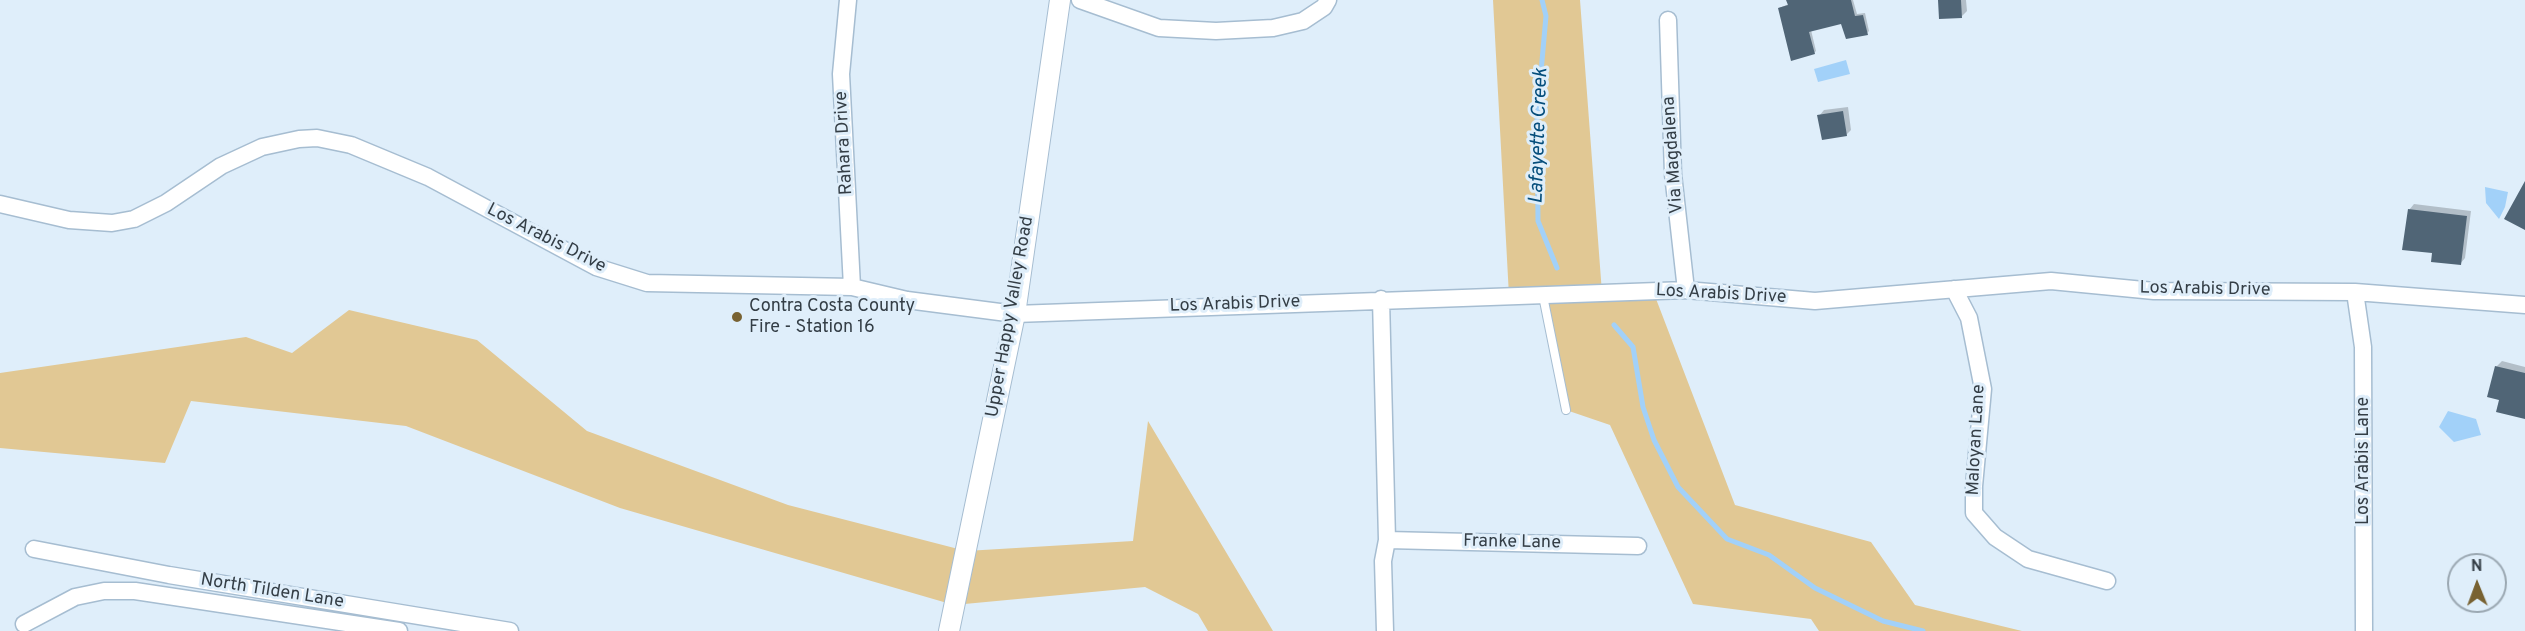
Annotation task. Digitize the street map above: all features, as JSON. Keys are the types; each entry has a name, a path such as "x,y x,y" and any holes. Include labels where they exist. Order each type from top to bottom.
{"street":[{"name":"Rahara Drive","path":"848,0 841,74 852,287"},
{"name":"Upper Happy Valley Road","path":"949,631 1015,314 1060,0"},
{"path":"1080,0 1159,28 1216,31 1273,28 1303,21 1323,7 1328,0"},
{"name":"Via Magdalena","path":"1668,20 1673,174 1686,290"},
{"name":"Los Arabis Drive","path":"0,204 69,220 112,223 134,219 166,203 221,166 261,147 298,139 316,138 351,145 428,177 596,267 647,284 852,287 907,300 1015,314 1381,299 1686,290 1815,301 2051,281 2154,291 2355,292 2525,305"},
{"name":"Maloyan Lane","path":"1954,289 1969,318 1983,389 1974,486 1974,513 1995,537 2028,560 2107,581"},
{"name":"Los Arabis Lane","path":"2355,292 2363,347 2364,631"},
{"path":"1381,299 1387,540 1383,561 1385,631"},
{"name":"Franke Lane","path":"1387,540 1638,546"},
{"name":"North Tilden Lane","path":"34,549 169,575 510,631"},
{"path":"24,624 75,597 104,591 135,591 399,631"}],"lane":[{"path":"1543,296 1566,410"}],"shaded area":[{"path":"1493,0 1580,0 1602,293 1653,291 1735,505 1871,542 1915,605 2022,631 1819,631 1811,619 1693,604 1610,425 1566,410 1543,296 1509,296"},
{"path":"349,310 477,340 587,431 788,505 966,551 1133,541 1148,421 1273,631 1208,631 1198,614 1145,587 954,605 620,508 406,426 191,401 165,463 0,448 0,373 246,337 292,353"}],"water":[{"path":"1846,60 1850,74 1818,82 1814,69"},
{"path":"2485,187 2508,192 2505,207 2499,219 2486,203"},
{"path":"2448,411 2476,419 2481,435 2454,442 2439,427"}],"building":[{"path":"1786,0 1851,0 1855,16 1863,15 1868,35 1846,39 1841,24 1809,32 1815,54 1791,61 1778,8 1788,5"},
{"path":"1938,0 1961,0 1962,18 1939,19"},
{"path":"1843,111 1847,136 1822,140 1817,115"},
{"path":"2525,181 2525,230 2504,219"},
{"path":"2408,209 2467,216 2461,265 2431,262 2432,253 2402,250"},
{"path":"2495,366 2525,373 2525,419 2496,412 2499,400 2487,397"}],"waterway":[{"name":"Lafayette Creek","path":"1542,0 1546,16 1537,117 1538,221 1557,268"},
{"name":"Lafayette Creek","path":"1614,325 1633,347 1643,407 1654,440 1678,487 1727,539 1769,555 1815,588 1883,621 1923,631"}],"place":[{"name":"Contra Costa County Fire - Station 16","path":"737,317"}]}
